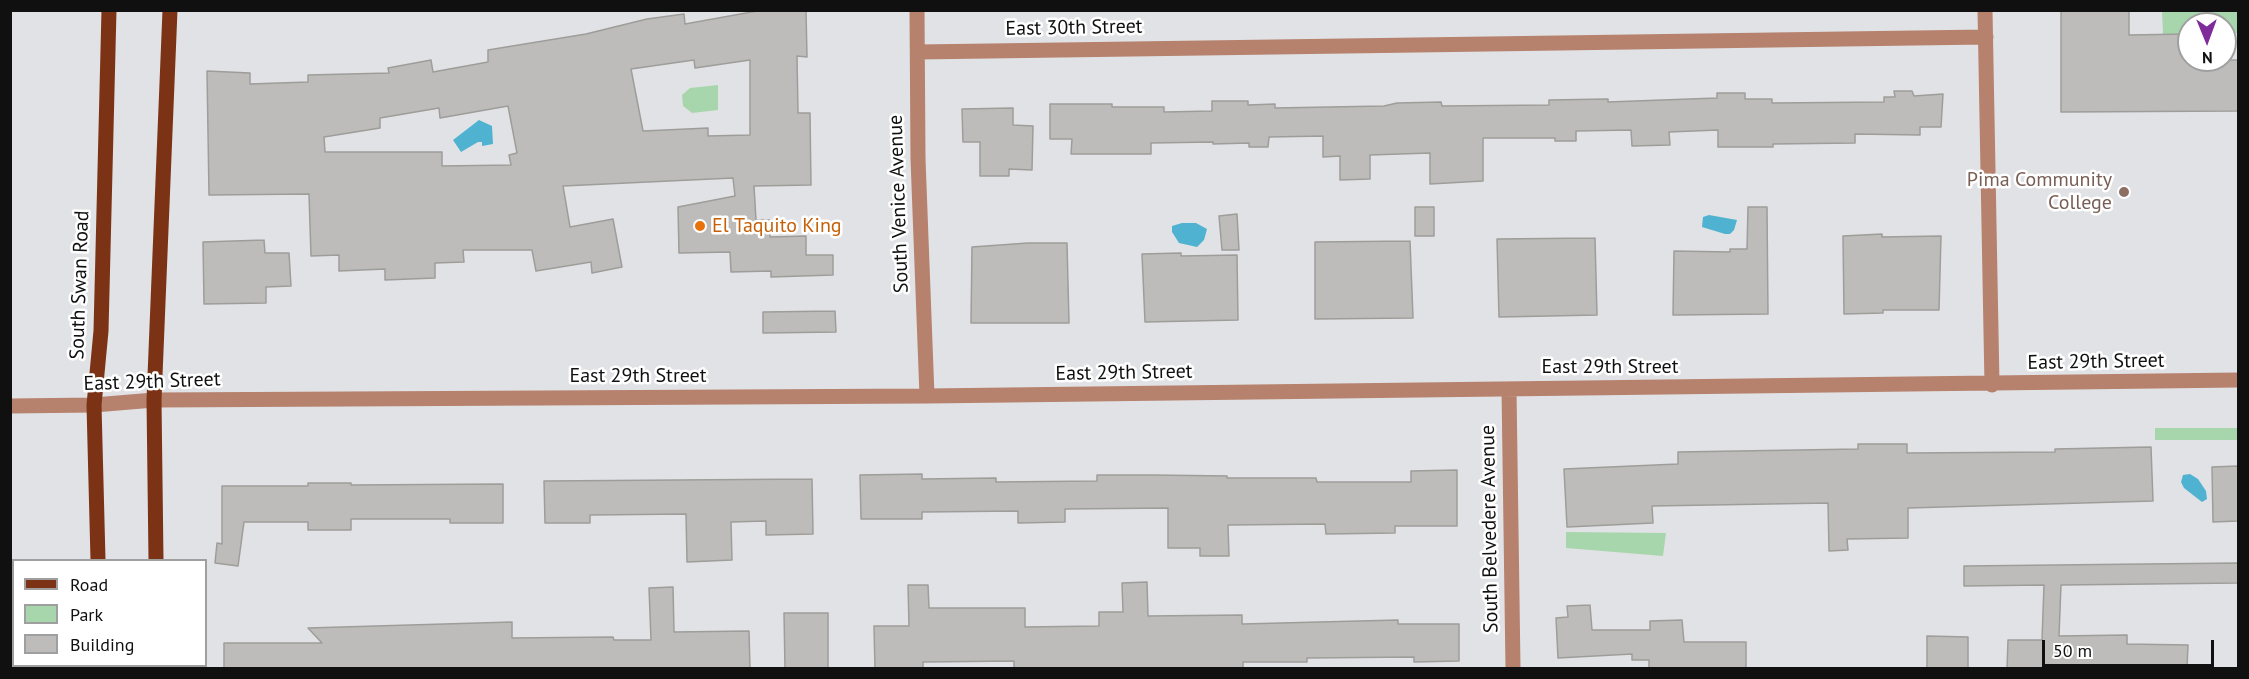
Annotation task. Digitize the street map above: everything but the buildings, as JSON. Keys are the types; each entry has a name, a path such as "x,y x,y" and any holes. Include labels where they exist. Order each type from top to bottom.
{"main road":[{"name":"South Swan Road","path":"98,559 94,405 101,331 109,10"},
{"path":"156,559 154,400 170,10"}],"street":[{"name":"South Venice Avenue","path":"917,10 918,159 927,396"},
{"path":"1986,10 1992,385"},
{"name":"East 30th Street","path":"918,52 1986,37"},
{"name":"East 29th Street","path":"10,406 94,405 154,400 927,396 1992,385 2238,380"},
{"name":"South Belvedere Avenue","path":"1509,389 1513,669"}],"green space":[{"path":"2162,11 2238,11 2238,33 2237,12 2177,12 2177,34 2163,35"},
{"path":"718,85 718,110 692,113 683,106 682,95 690,88"},
{"path":"2155,428 2238,428 2238,440 2155,440"},
{"path":"1566,532 1666,533 1663,556 1566,548"}],"water":[{"path":"479,120 492,126 493,144 482,146 482,142 478,142 461,152 453,140"},
{"path":"1709,215 1737,220 1734,230 1730,234 1725,234 1702,227 1703,217"},
{"path":"1196,223 1207,229 1204,240 1197,247 1179,243 1172,232 1172,226"},
{"path":"2190,474 2198,479 2206,491 2207,499 2202,502 2184,488 2181,482 2183,475"}],"place":[{"name":"Pima Community College","path":"2124,192"},
{"name":"El Taquito King","path":"700,226"}]}
